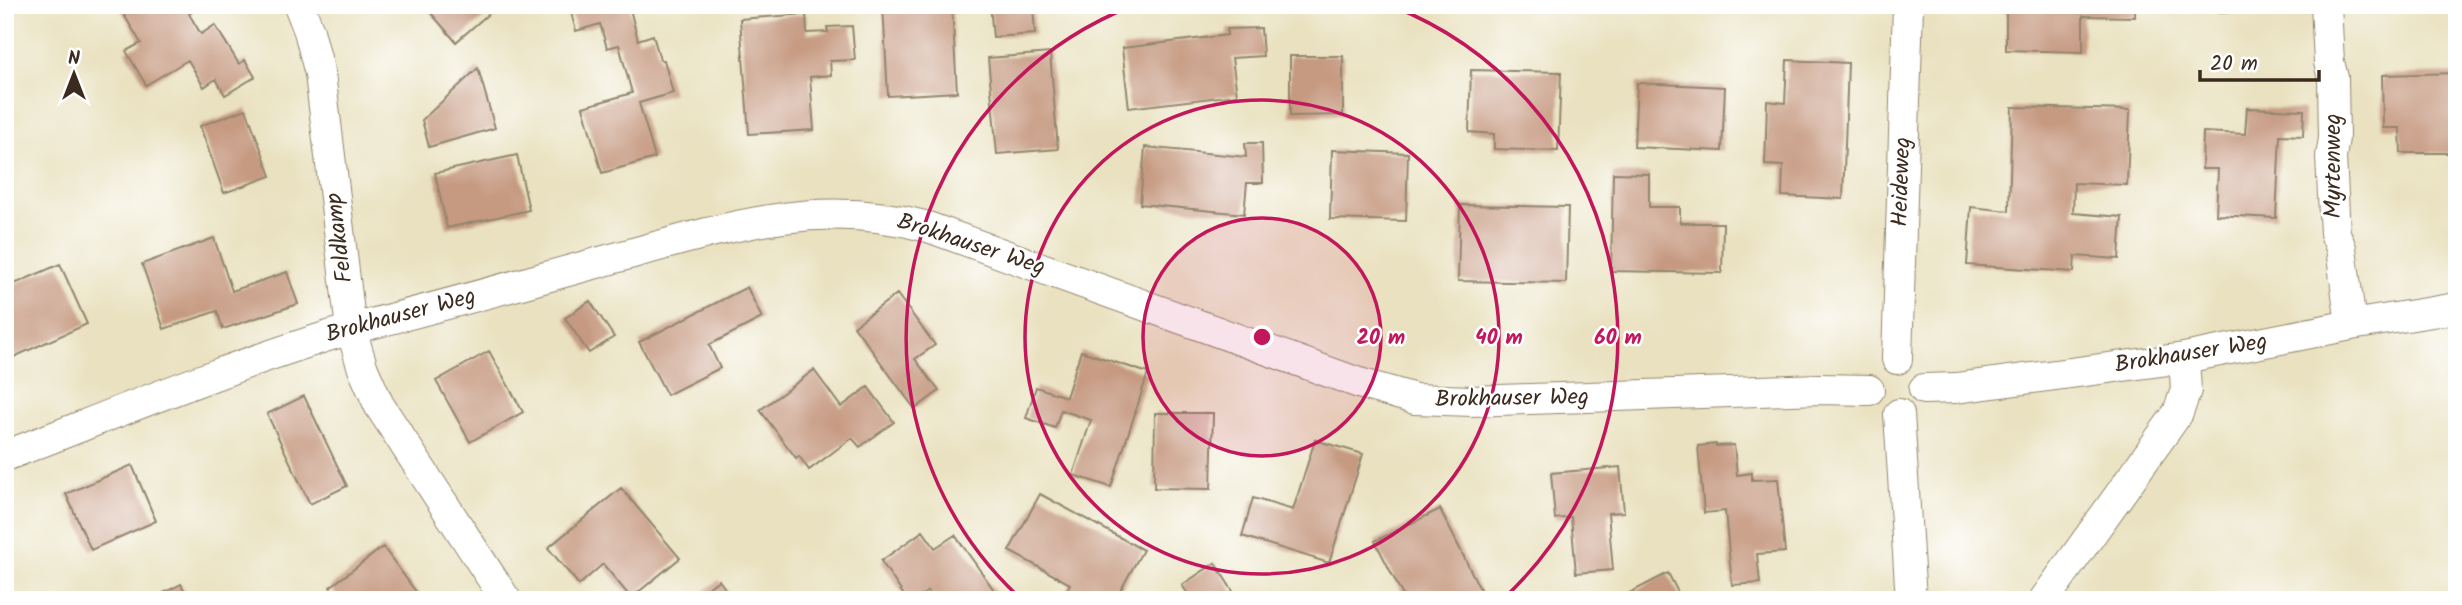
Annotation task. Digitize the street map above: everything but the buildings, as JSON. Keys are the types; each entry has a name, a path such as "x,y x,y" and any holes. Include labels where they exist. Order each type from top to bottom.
{"street":[{"name":"Feldkamp","path":"299,5 320,74 351,329 363,369 379,405 506,600"},
{"name":"Heideweg","path":"1897,359 1908,5"},
{"name":"Myrtenweg","path":"2326,5 2329,62 2333,78 2335,233 2341,248 2351,326"},
{"name":"Brokhauser Weg","path":"5,456 158,397 351,329 712,232 774,217 820,213 862,214 928,227 1359,383 1415,399 1472,401 1819,389 1869,390"},
{"name":"Brokhauser Weg","path":"1924,389 1956,388 2184,358 2457,308"},
{"path":"2043,600 2179,412 2186,390 2184,358"},
{"path":"1889,360 1906,360 1920,372 1924,389 1916,406 1899,414 1883,411 1876,405 1869,390 1871,374 1889,360"},
{"path":"1899,414 1911,600"}]}
